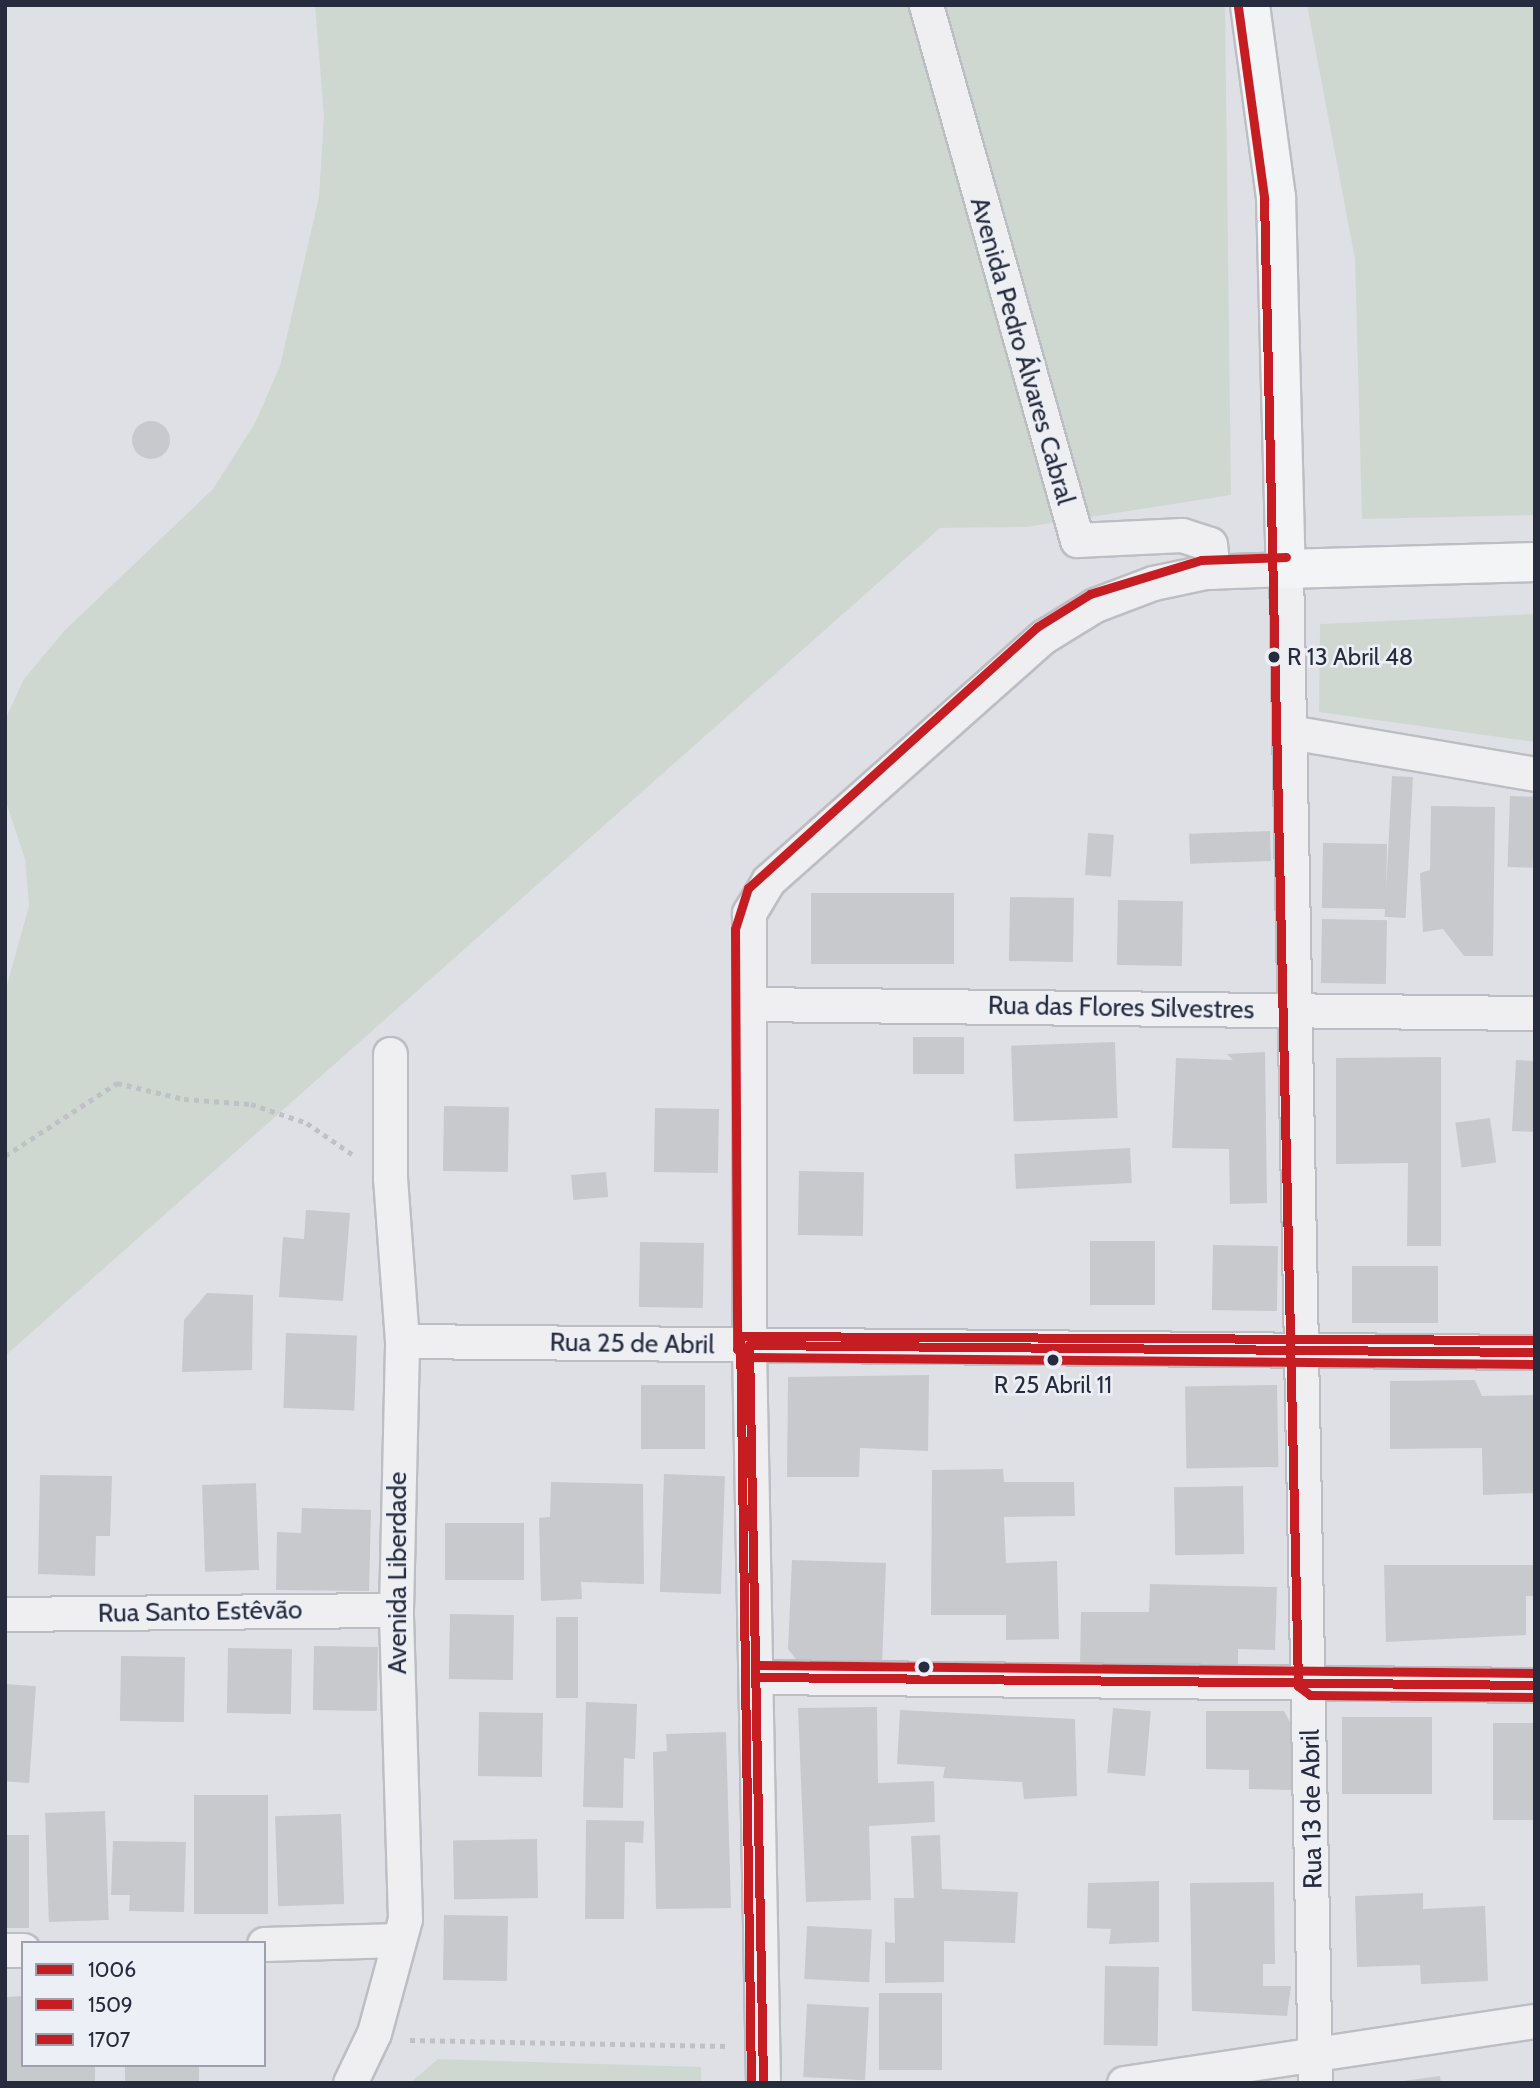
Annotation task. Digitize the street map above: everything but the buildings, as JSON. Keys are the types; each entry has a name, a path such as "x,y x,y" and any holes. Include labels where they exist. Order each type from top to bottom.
{"street":[{"name":"Avenida Pedro Álvares Cabral","path":"926,5 1077,540 1182,535 1210,544 1213,572"},
{"path":"1250,5 1276,197 1286,569"},
{"path":"763,2083 760,1677 749,1345 748,921 768,881 1043,638 1095,605 1153,583 1213,572 1535,562"},
{"name":"Rua 13 de Abril","path":"1286,569 1290,732 1291,1010 1304,1350 1314,2068"},
{"path":"1290,732 1535,774"},
{"name":"Rua das Flores Silvestres","path":"749,1004 1535,1013"},
{"name":"Avenida Liberdade","path":"350,2083 374,2033 405,1919 396,1610 402,1342 390,1178 390,1054"},
{"name":"Rua 25 de Abril","path":"402,1342 1535,1352"},
{"name":"Rua Santo Estêvão","path":"5,1614 396,1610"},
{"path":"760,1677 1535,1685"},
{"path":"266,1944 398,1940"},
{"path":"1124,2083 1314,2068 1535,2021"}],"path":[{"path":"5,1156 117,1083 184,1099 251,1104 307,1123 390,1178"},
{"path":"374,2033 407,2040 763,2046"}],"shaded area":[{"path":"315,5 1225,5 1231,495 1026,527 940,528 5,1356 5,992 29,906 25,859 5,799 5,720 24,679 65,630 213,489 255,423 280,366 319,197 324,117"},
{"path":"1307,5 1535,5 1535,515 1362,519 1355,259"},
{"path":"1535,614 1535,742 1319,712 1320,624"},
{"path":"438,2059 701,2067 701,2083 410,2083"}],"transit line":[{"name":"1509","path":"1238,7 1264,198 1298,1686 1310,1695 1535,1697"},
{"name":"1509","path":"1286,557 1201,560 1090,594 1037,627 748,888 735,929 737,1349 749,1357 1535,1364"},
{"name":"1707","path":"751,2083 740,1336 1535,1340"},
{"name":"1006","path":"749,1345 1535,1352"},
{"name":"1006","path":"749,1345 763,2083"},
{"name":"1707","path":"760,1665 1535,1673"},
{"name":"1006","path":"760,1677 1535,1685"}],"place":[{"name":"R 13 Abril 48","path":"1274,657"},
{"name":"R 25 Abril 11","path":"1053,1360"}]}
